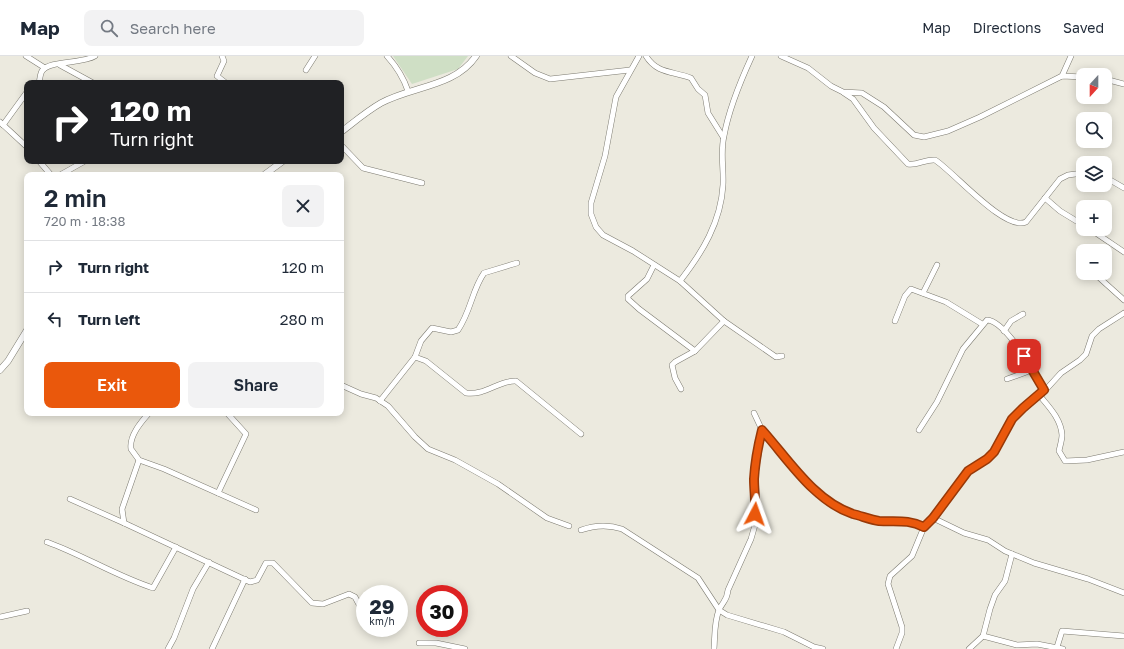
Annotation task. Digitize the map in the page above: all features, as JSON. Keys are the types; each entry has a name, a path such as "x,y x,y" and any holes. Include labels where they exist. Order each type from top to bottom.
{"street":[{"path":"26,56 45,68"},
{"path":"40,80 42,71 45,68 59,64 88,60 95,56"},
{"path":"222,56 224,61 217,76 222,80"},
{"path":"306,70 315,56"},
{"path":"387,56 396,65 404,77 408,91"},
{"path":"344,130 381,103 408,91 453,76 464,69 476,56"},
{"path":"511,56 535,73 550,79 630,70"},
{"path":"639,56 616,97 605,156 591,203 590,214 596,227 603,235 633,251 680,281 724,321 776,357 782,356"},
{"path":"646,56 651,64 661,71 691,78 705,96 708,113 724,137"},
{"path":"680,281 705,247 718,210 723,185 721,159 724,137 738,85 752,56"},
{"path":"781,56 812,70 831,86 843,92 853,100 874,128 908,164 911,165 924,160 935,160 991,210 1014,222 1023,224 1060,179 1076,173"},
{"path":"1062,76 1071,56"},
{"path":"59,64 87,80"},
{"path":"843,92 862,93 884,107 914,135 924,137 948,131 1062,76 1076,76"},
{"path":"1112,81 1124,84"},
{"path":"24,96 1,123 24,144"},
{"path":"344,148 363,168 422,183"},
{"path":"42,164 49,172"},
{"path":"65,172 80,164"},
{"path":"268,172 279,164"},
{"path":"1112,181 1124,188"},
{"path":"1045,198 1060,211 1076,221"},
{"path":"1100,236 1124,252"},
{"path":"380,401 415,357 421,341 432,328 451,332 458,330 468,315 478,285 484,274 517,263"},
{"path":"654,265 647,279 628,296 628,299 638,309 695,351"},
{"path":"922,293 937,265"},
{"path":"1102,280 1124,300"},
{"path":"895,321 909,290 912,289 946,302 982,324"},
{"path":"896,649 902,633 902,627 888,584 890,576 912,556 924,527 933,518 968,471 987,459 994,452 1012,419 1023,408 1040,396 1061,373 1086,354 1092,336 1099,329 1124,313"},
{"path":"1004,331 1011,321 1023,314"},
{"path":"919,430 938,402 963,349 982,324 987,320 990,320 1004,331 1024,356 1044,390"},
{"path":"681,389 675,378 672,365 695,351 724,321"},
{"path":"0,370 8,361 24,335"},
{"path":"415,357 426,361 466,393 482,392 509,381 516,381 581,434"},
{"path":"1007,379 1032,370"},
{"path":"344,386 380,401 388,406 415,438 428,449 455,460 498,484 547,518 569,526"},
{"path":"1040,396 1056,417 1060,427 1062,436 1059,451 1065,461 1087,460 1124,452"},
{"path":"754,413 762,430 808,483 828,501 852,514 878,521 907,521 924,527"},
{"path":"147,416 140,424 131,441 131,449 139,460 256,510"},
{"path":"218,493 246,434 230,416"},
{"path":"714,649 715,624 719,610 727,600 728,590 751,539 754,525 756,496 754,478 757,449 762,430"},
{"path":"124,523 122,509 139,460"},
{"path":"70,499 245,579 255,581 266,563 273,562 312,603 323,604 349,594 356,600"},
{"path":"112,518 122,509"},
{"path":"933,518 964,533 988,540 1012,554 1034,563 1087,579 1124,593"},
{"path":"581,530 594,525 611,525 622,529 698,578 719,610 733,618 784,632 814,647 823,649"},
{"path":"47,542 61,547 128,580 153,588 176,547"},
{"path":"970,649 983,636 995,595 1005,581 1012,554"},
{"path":"168,649 174,638 193,589 209,562"},
{"path":"212,649 245,579"},
{"path":"0,617 28,611"},
{"path":"1056,647 1062,631 1124,636"},
{"path":"983,636 1017,645 1037,644 1063,649"},
{"path":"419,643 436,642 465,649"}],"green space":[{"path":"393,56 468,56 458,69 412,84"}],"route":[{"path":"755,514 756,496 754,478 757,449 762,430 808,483 828,501 852,514 878,521 897,520 914,522 924,527 933,518 946,498 968,471 987,459 994,452 1012,419 1023,408 1040,396 1044,390 1024,356"}]}
